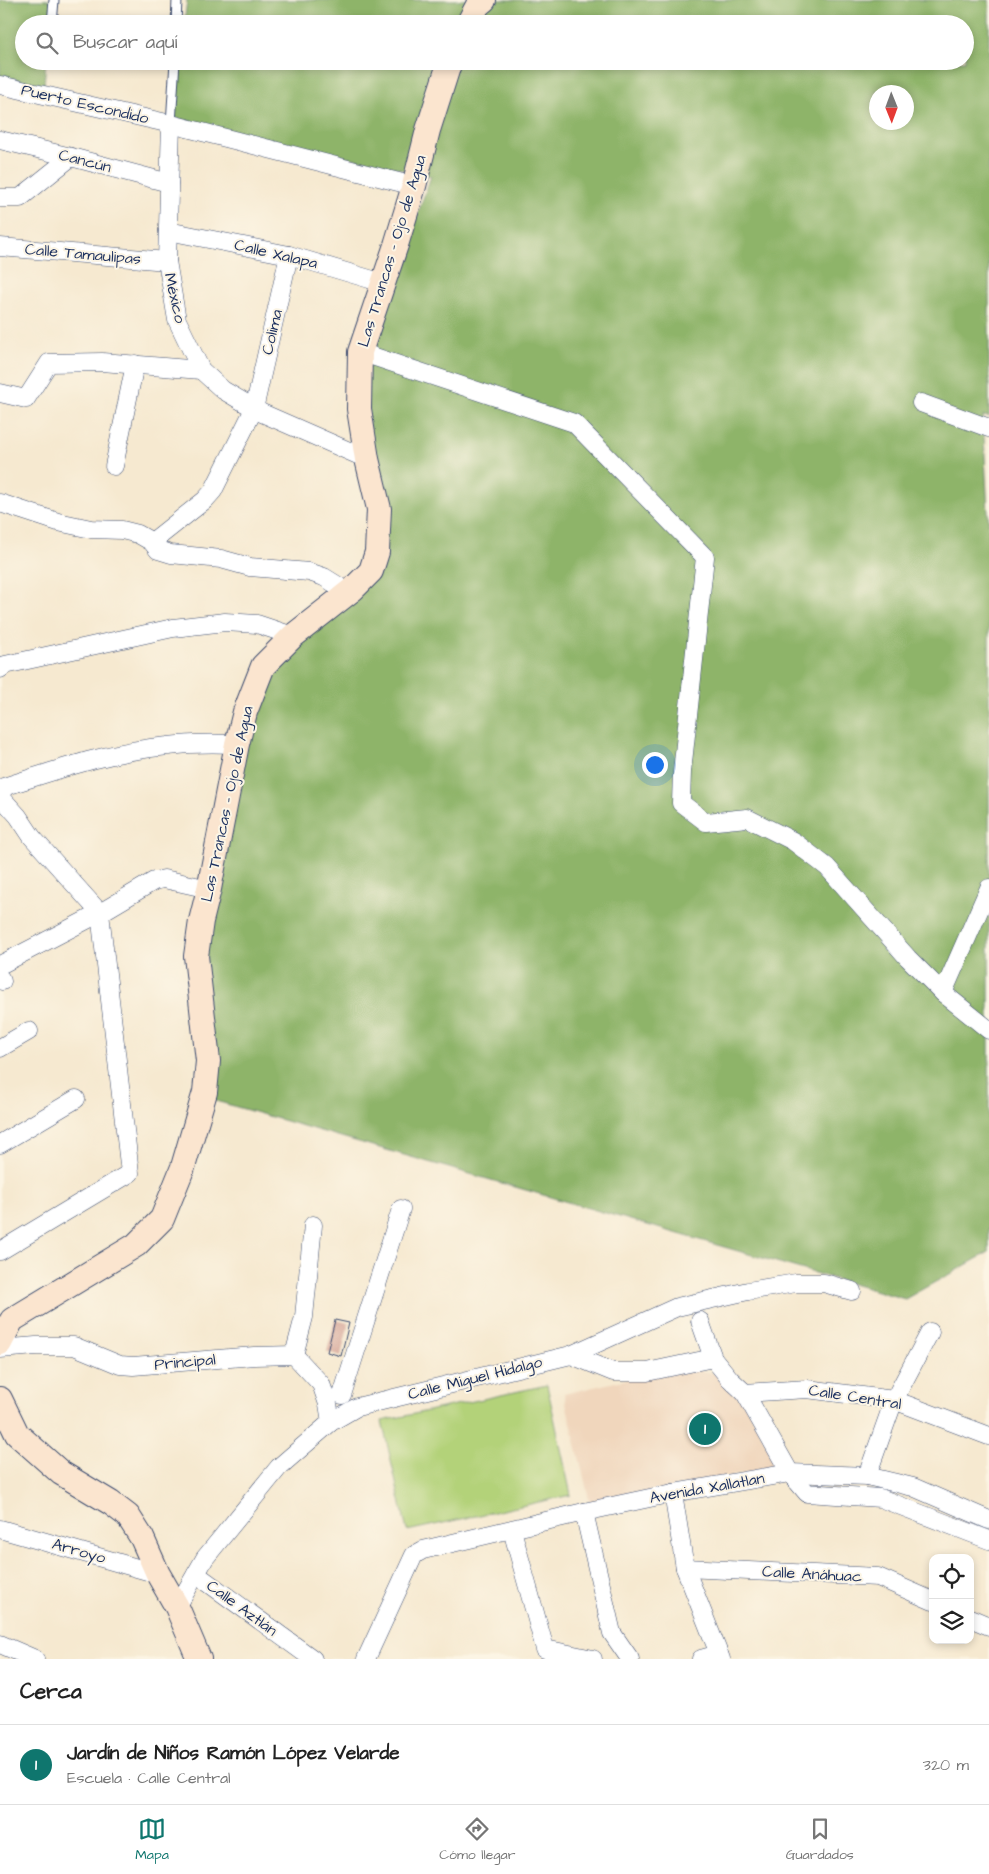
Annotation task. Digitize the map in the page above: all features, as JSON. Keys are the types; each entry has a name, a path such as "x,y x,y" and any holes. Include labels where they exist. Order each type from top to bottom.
{"street":[{"name":"Las Trancas - Ojo de Agua","path":"0,1343 12,1320 136,1245 162,1219 183,1167 205,1092 208,1061 196,956 201,921 210,890 237,744 245,712 263,666 292,636 344,596 371,571 377,552 379,509 367,459 359,409 360,352 414,186 428,130 447,70"},
{"name":"Puerto Escondido","path":"0,85 171,124 414,186"},
{"name":"México","path":"171,124 166,261 177,320 201,370 223,390 254,409 367,459"},
{"name":"Cancún","path":"0,140 169,183"},
{"path":"0,198 20,198 72,157"},
{"name":"Calle Xalapa","path":"168,231 290,255 383,283"},
{"name":"Calle Tamaulipas","path":"0,247 166,261"},
{"name":"Colima","path":"152,542 205,500 213,491 254,409 290,255"},
{"path":"360,352 574,423 705,557 682,772 681,804 706,822 747,818 793,841 826,867 908,958 943,993 989,1030"},
{"path":"0,393 26,399 49,363 102,362 201,370"},
{"path":"114,466 135,364"},
{"path":"921,403 989,428"},
{"path":"0,503 58,522 91,529 122,530 138,534 152,542 158,550 171,554 221,559 250,567 309,572 324,577 340,587 344,596"},
{"path":"0,669 6,665 173,628 226,622 258,624 292,636"},
{"path":"0,788 70,766 123,753 166,746 237,744"},
{"path":"0,796 18,816 32,837 100,913 130,1173 0,1251"},
{"path":"1,975 154,881 164,879 210,890"},
{"path":"943,993 989,888"},
{"path":"0,1048 29,1030"},
{"path":"0,1144 76,1099"},
{"path":"342,1395 401,1209"},
{"path":"313,1225 304,1317 294,1355 321,1384 342,1395 357,1407"},
{"name":"Calle Miguel Hidalgo","path":"177,1607 204,1558 279,1467 330,1422 357,1407 571,1355 676,1307 796,1283 824,1283 852,1291"},
{"path":"700,1321 713,1358 730,1379 745,1393 790,1472 807,1493 880,1498 989,1540"},
{"path":"867,1476 894,1400 930,1332"},
{"name":"Principal","path":"0,1350 36,1346 74,1346 120,1365 133,1366 254,1356 294,1355"},
{"path":"571,1355 613,1372 647,1372 713,1358"},
{"path":"321,1384 328,1404 330,1422"},
{"name":"Calle Central","path":"745,1393 807,1389 894,1400 989,1436"},
{"path":"0,1400 17,1434 61,1473 111,1503 128,1516 142,1538 158,1574 177,1607 199,1659"},
{"name":"Avenida Xallatlan","path":"366,1659 414,1555 423,1550 584,1512 673,1493 790,1472 867,1476 913,1488 989,1520"},
{"path":"880,1498 890,1482"},
{"path":"673,1493 686,1568 720,1657 701,1659"},
{"path":"584,1512 612,1633 630,1659"},
{"name":"Arroyo","path":"0,1529 158,1574"},
{"path":"512,1530 544,1649 593,1659"},
{"name":"Calle Anáhuac","path":"686,1568 878,1577 929,1599"},
{"name":"Calle Aztlán","path":"196,1574 313,1659"},
{"path":"974,1620 989,1626"},
{"path":"0,1644 35,1659"}],"lane":[{"path":"53,15 54,0"},
{"path":"176,15 177,0"},
{"name":"México","path":"171,124 174,70"}],"shaded area":[{"path":"693,1369 718,1374 738,1391 779,1467 590,1503 564,1394 641,1376"}],"green space":[{"path":"0,0 53,0 52,15 15,15 15,70 45,70 44,86 0,76"},
{"path":"187,0 989,0 989,417 983,416 989,534 989,1252 905,1299 209,1099 193,940 260,674 355,585 375,516 365,363 431,176 174,118 179,70 974,70 974,15 185,15"},
{"path":"547,1385 571,1495 407,1531 382,1421"}],"building":[{"path":"335,1320 349,1323 341,1356 327,1352"}],"place":[{"name":"Jardín de Niños Ramón López Velarde","path":"705,1429"}]}
